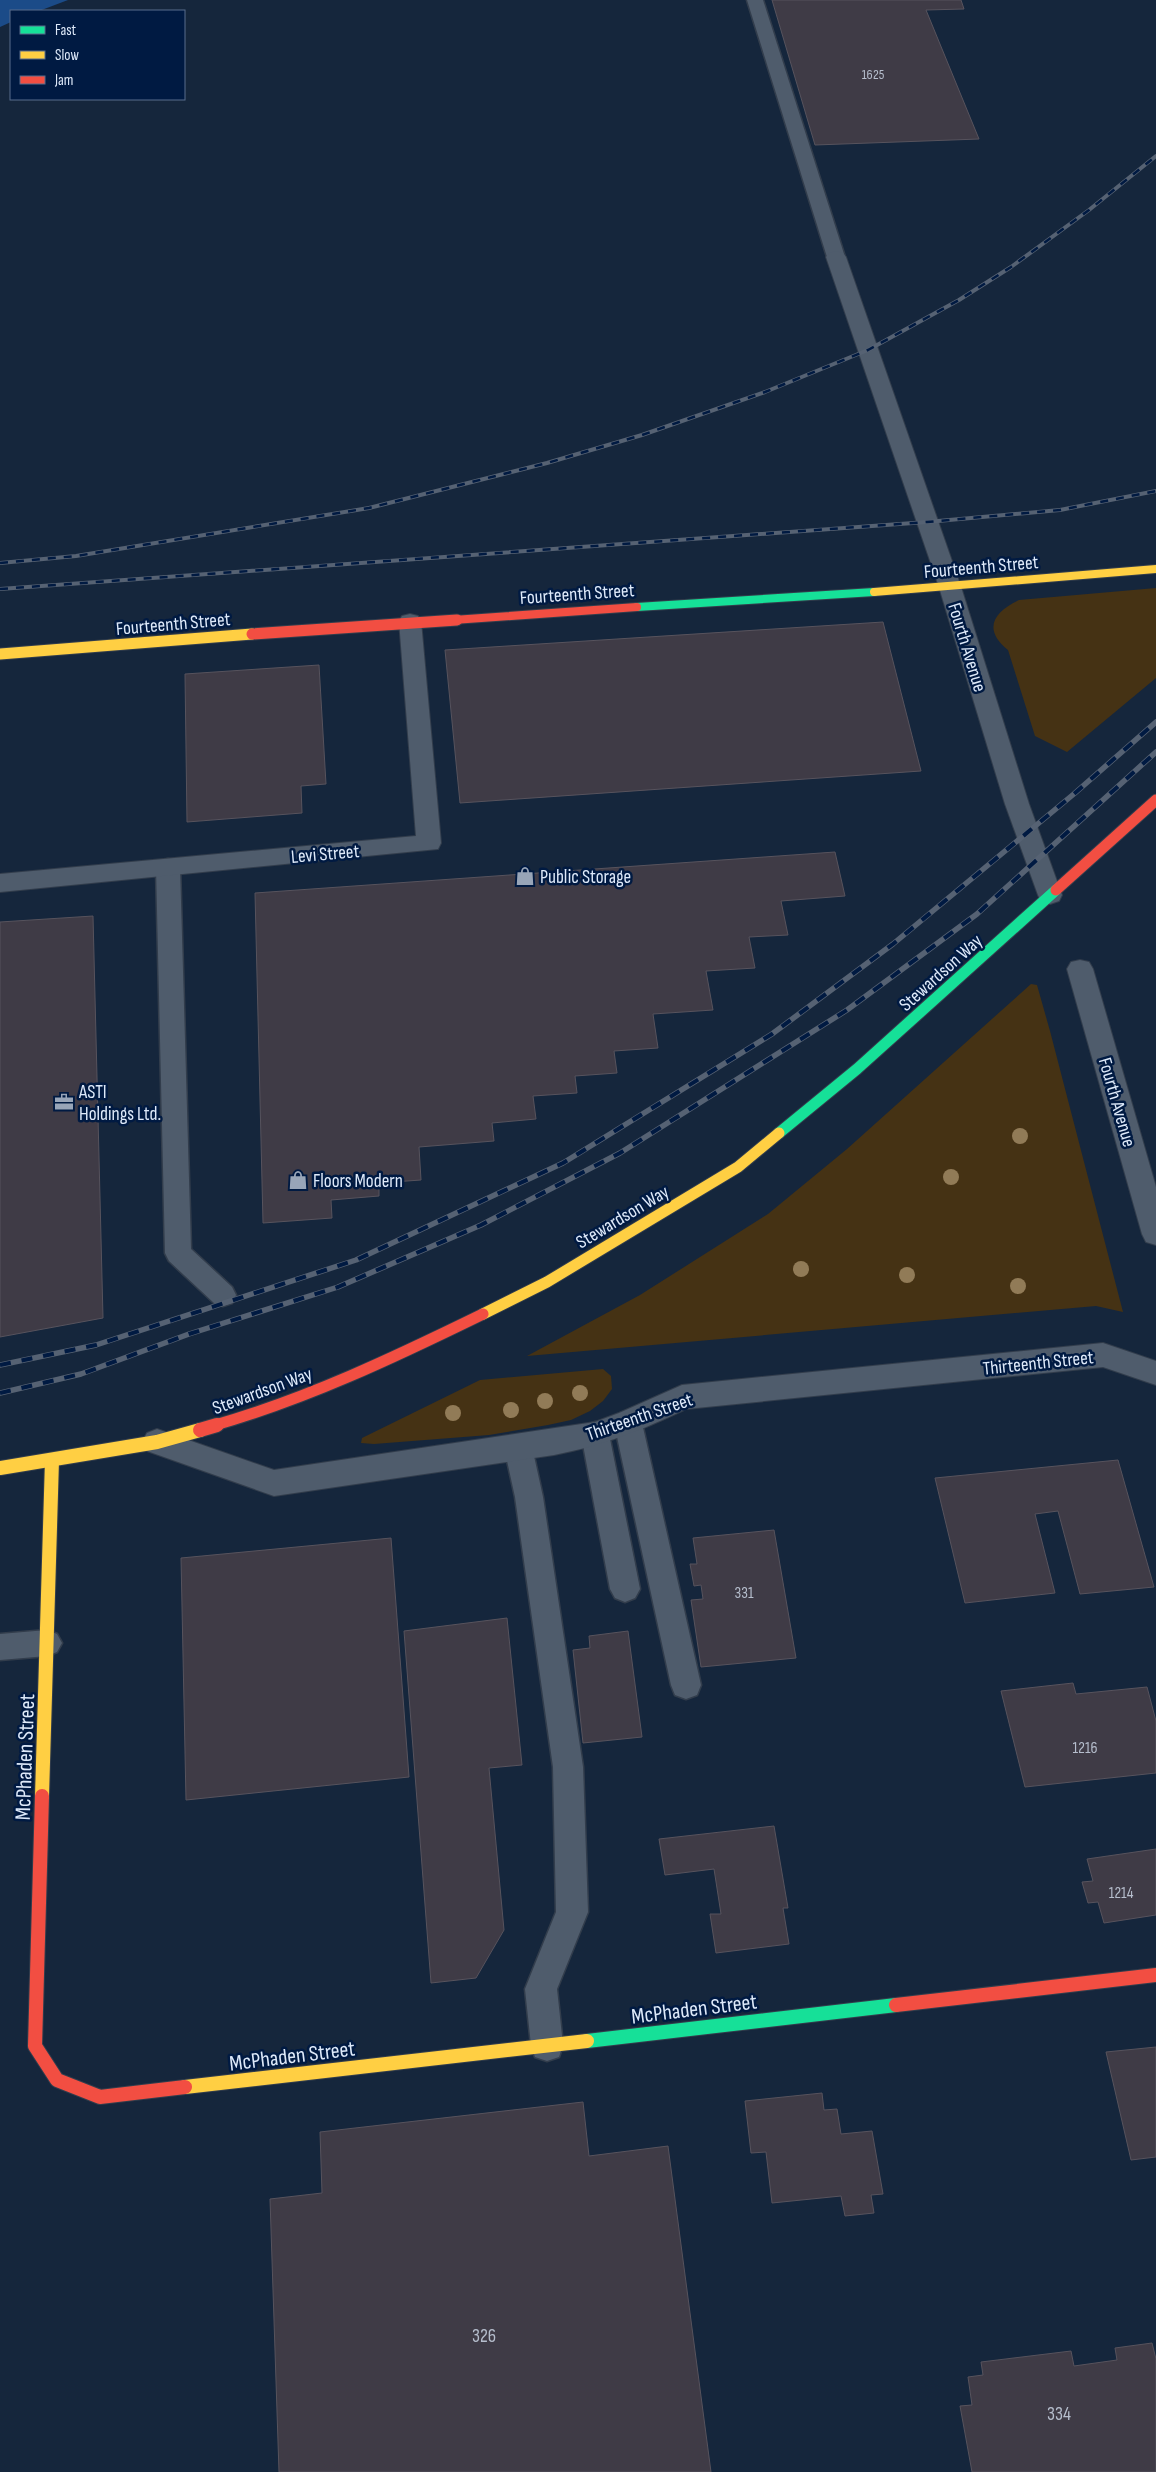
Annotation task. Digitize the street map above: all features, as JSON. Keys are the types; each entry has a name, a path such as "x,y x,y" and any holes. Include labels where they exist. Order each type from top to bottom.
{"street":[{"name":"Fourth Avenue","path":"836,257 950,587 1017,804 1050,895"},
{"name":"Fourteenth Street","path":"0,654 410,621 950,587 1156,569"},
{"name":"Levi Street","path":"0,883 428,843 410,621"},
{"name":"Stewardson Way","path":"0,1468 157,1442 239,1420 384,1363 547,1282 738,1167 857,1069 1156,800"},
{"name":"Fourth Avenue","path":"1080,969 1156,1234"},
{"name":"Thirteenth Street","path":"157,1442 274,1483 595,1434 628,1423 682,1397 1103,1355 1156,1373"},
{"name":"McPhaden Street","path":"52,1460 35,2046 57,2080 100,2097 1156,1975"}],"lane":[{"path":"755,0 836,257"},
{"path":"168,867 178,1253 223,1295"},
{"path":"628,1423 686,1685"},
{"path":"595,1434 625,1590"},
{"path":"518,1447 529,1497 568,1767 572,1912 542,1989 547,2045"},
{"path":"0,1647 47,1644"}],"shaded area":[{"path":"1156,588 1156,678 1067,752 1035,736 1008,650 995,635 993,628 998,616 1003,610 1019,600"},
{"path":"1031,984 1037,985 1050,1031 1123,1312 1096,1306 527,1356 640,1295 768,1214 847,1149"},
{"path":"603,1369 611,1376 612,1389 603,1401 590,1411 571,1420 489,1435 374,1444 361,1443 362,1438 480,1380"}],"water":[{"path":"0,0 68,0 42,10 10,10 10,22 0,27"}],"building":[{"path":"772,0 961,0 964,9 926,10 979,139 815,145"},
{"path":"883,622 921,771 460,803 445,650"},
{"path":"319,665 326,784 301,786 302,813 187,822 185,674"},
{"path":"835,852 845,896 781,901 788,935 749,937 755,968 706,971 713,1010 653,1014 658,1048 614,1051 617,1073 575,1076 577,1093 533,1096 536,1119 492,1123 494,1141 419,1147 421,1180 379,1183 379,1196 331,1200 332,1218 263,1223 255,893"},
{"path":"93,916 103,1318 0,1337 0,922"},
{"path":"1118,1460 1154,1587 1080,1594 1058,1511 1035,1514 1055,1593 965,1603 935,1478"},
{"path":"774,1530 796,1658 701,1667 691,1600 703,1599 701,1585 694,1586 690,1564 697,1564 693,1538"},
{"path":"391,1538 409,1777 186,1800 181,1558"},
{"path":"507,1618 522,1765 489,1768 504,1930 476,1978 431,1983 404,1631"},
{"path":"628,1631 642,1737 583,1743 573,1650 590,1648 589,1636"},
{"path":"1073,1683 1076,1694 1147,1687 1156,1721 1156,1773 1025,1787 1001,1691"},
{"path":"774,1826 788,1908 783,1908 789,1944 716,1953 710,1914 721,1914 714,1869 665,1875 659,1839"},
{"path":"1156,1849 1156,1915 1104,1923 1098,1902 1088,1903 1082,1882 1093,1881 1087,1859"},
{"path":"1156,2047 1156,2157 1131,2160 1106,2052"},
{"path":"822,2093 824,2110 837,2109 841,2134 872,2131 883,2194 871,2195 874,2213 845,2216 841,2196 772,2203 766,2152 751,2153 745,2101"},
{"path":"583,2102 589,2156 668,2146 711,2472 279,2472 270,2199 322,2193 320,2132"},
{"path":"1152,2343 1156,2359 1156,2472 972,2472 960,2406 972,2405 968,2377 983,2375 981,2362 1071,2351 1074,2366 1117,2360 1115,2348"}],"railway":[{"path":"0,563 76,556 369,508 547,463 642,435 765,392 868,350 959,300 1011,267 1089,210 1156,156"},
{"path":"0,589 927,522 1060,510 1156,491"},
{"path":"0,1365 96,1345 356,1260 563,1163 772,1034 893,944 1075,793 1156,722"},
{"path":"0,1393 81,1374 189,1334 338,1287 481,1225 620,1153 847,1010 977,914 1156,752"}],"traffic: fast":[{"path":"637,607 874,592"},
{"path":"779,1133 857,1069 1056,890"},
{"path":"587,2041 896,2005"}],"traffic: slow":[{"path":"874,592 1156,569"},
{"path":"0,654 252,634"},
{"path":"483,1314 547,1282 738,1167 779,1133"},
{"path":"0,1468 157,1442 200,1430"},
{"path":"42,1796 52,1460"},
{"path":"185,2087 587,2041"}],"traffic: jam":[{"path":"252,634 637,607"},
{"path":"1056,890 1156,800"},
{"path":"200,1430 309,1394 380,1364 483,1314"},
{"path":"42,1796 35,2046 57,2080 100,2097 185,2087"},
{"path":"896,2005 1156,1975"}],"place":[{"name":"Public Storage","path":"525,876"},
{"name":"ASTI Holdings Ltd.","path":"64,1102"},
{"name":"Floors Modern","path":"298,1180"}]}
